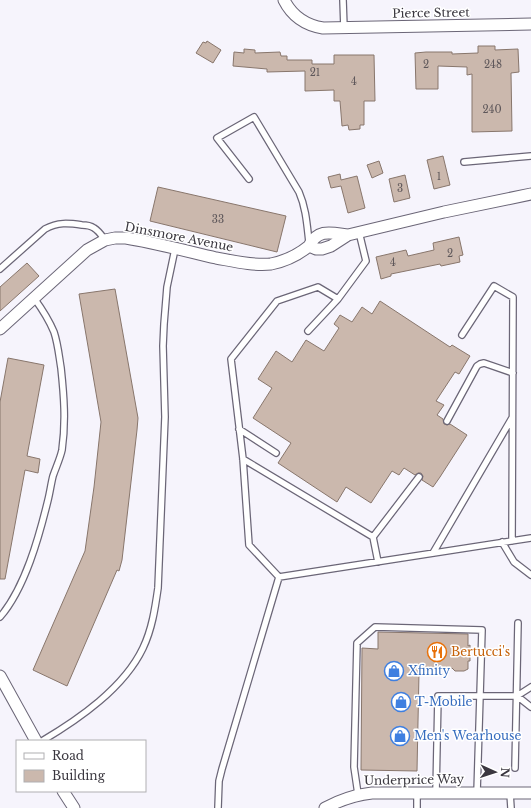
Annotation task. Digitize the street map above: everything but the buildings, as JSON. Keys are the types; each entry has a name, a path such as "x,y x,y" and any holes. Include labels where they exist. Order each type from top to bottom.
{"street":[{"name":"Pierce Street","path":"284,0 292,13 302,21 314,26 331,28 531,24"},
{"name":"Dinsmore Avenue","path":"0,329 87,250 105,240 126,238 242,263 269,264 293,257 309,246 318,236 323,234 329,233 348,235 444,212 531,194"},
{"path":"0,676 35,740"},
{"path":"64,792 74,808"},
{"name":"Underprice Way","path":"325,808 336,802 358,794 417,792 531,793"}],"lane":[{"path":"343,0 344,28"},
{"path":"249,179 217,138 254,117 303,200 309,246"},
{"path":"464,162 531,156"},
{"path":"0,269 45,229 52,225 70,223 86,225 94,228 105,240"},
{"path":"308,331 338,299 366,261 359,232"},
{"path":"44,740 91,708 125,675 134,663 142,648 154,616 158,588 164,417 163,346 165,304 175,249"},
{"path":"462,335 494,286 513,297 512,540"},
{"path":"279,577 249,545 242,459 231,359 277,301 318,287 338,299"},
{"path":"0,618 11,603 27,570 40,532 53,476 62,452 64,436 64,390 57,341 49,321 34,298"},
{"path":"447,421 477,366 484,363 513,373"},
{"path":"433,553 512,418"},
{"path":"239,429 276,453"},
{"path":"242,459 373,537 378,562"},
{"path":"373,537 418,477"},
{"path":"279,577 531,538"},
{"path":"502,542 514,562 531,575"},
{"path":"218,808 219,781 222,769 279,577"},
{"path":"515,768 518,623"},
{"path":"358,794 354,767 357,643 375,626 482,630 477,793"},
{"path":"436,792 438,696 517,696 531,687"},
{"path":"517,696 531,707"},
{"path":"417,792 417,808"},
{"path":"510,793 511,808"}],"place":[{"name":"Bertucci's","path":"437,652"},
{"name":"Xfinity","path":"394,671"},
{"name":"T-Mobile","path":"401,702"},
{"name":"Men's Wearhouse","path":"400,736"}]}
